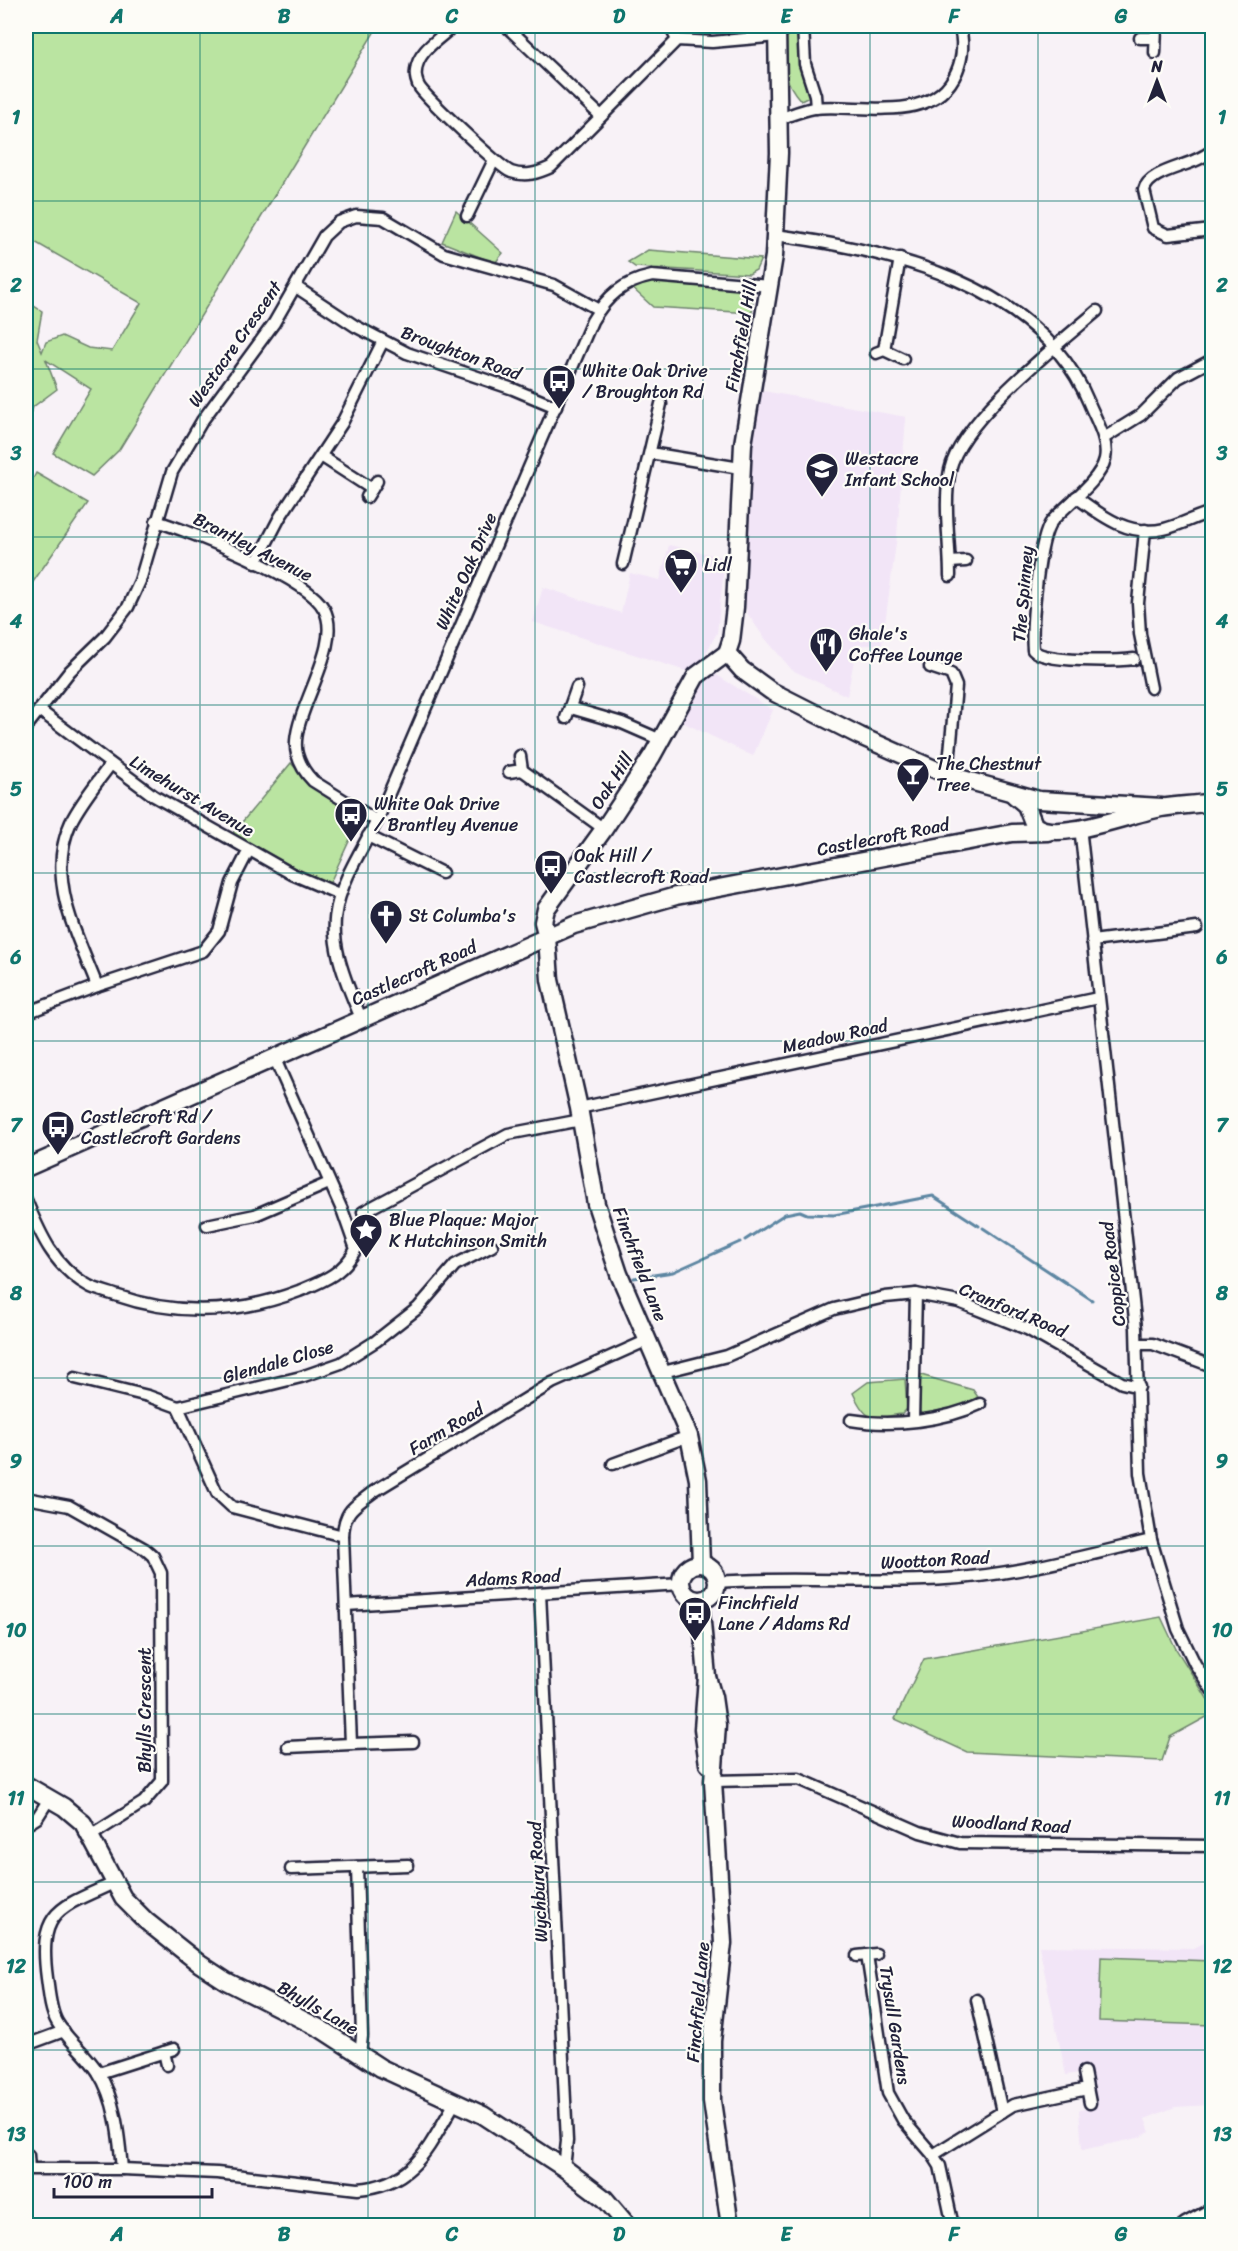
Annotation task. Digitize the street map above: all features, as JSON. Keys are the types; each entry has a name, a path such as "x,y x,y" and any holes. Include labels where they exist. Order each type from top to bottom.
{"street":[{"path":"453,26 422,55 416,70 420,87 494,160 510,171 534,174 551,167 678,40 712,42 778,31"},
{"path":"506,26 601,116"},
{"path":"670,26 678,40"},
{"path":"803,26 805,64 815,95 816,108"},
{"path":"779,119 816,108 904,107 924,104 936,98 951,83 960,65 962,47 959,26"},
{"path":"1155,53 1156,26"},
{"name":"Finchfield Hill","path":"727,653 731,642 735,607 740,468 749,397 770,285 775,235 779,119 778,31"},
{"path":"1140,38 1155,38"},
{"path":"1212,150 1199,159 1151,178 1144,190 1153,228 1168,235 1212,230"},
{"path":"467,216 494,160"},
{"name":"Westacre Crescent","path":"26,727 70,671 111,631 128,608 140,581 172,472 202,422 274,323 319,245 332,227 356,216 375,216 460,261 546,282 599,310"},
{"name":"The Spinney","path":"775,235 856,248 900,258 968,285 1017,316 1054,348 1083,388 1104,438 1106,452 1103,465 1052,522 1042,542 1033,650 1040,656 1134,659"},
{"path":"900,258 880,352 903,359"},
{"name":"White Oak Drive","path":"361,1018 345,980 335,943 334,919 339,894 376,821 599,310 615,291 637,279 652,276 770,285"},
{"name":"Broughton Road","path":"296,287 383,341 432,363 499,384 556,407"},
{"path":"950,576 948,483 957,450 979,418 1097,311"},
{"path":"256,563 280,517 342,423 383,341"},
{"path":"1104,438 1141,415 1178,378 1212,360"},
{"path":"623,564 661,404"},
{"path":"650,453 740,468"},
{"path":"321,456 372,489"},
{"path":"1076,497 1113,523 1145,530 1162,529 1212,512"},
{"name":"Brantley Avenue","path":"156,521 201,536 315,596 325,610 330,627 329,636 299,730 296,752 313,782 376,821"},
{"path":"1145,530 1138,603 1140,634 1150,688"},
{"path":"950,562 966,561"},
{"path":"727,653 742,670 771,691 860,736 948,775 1013,794 1033,810 1039,829 1048,832"},
{"name":"Oak Hill","path":"547,937 543,922 546,909 604,829 661,740 696,676 727,653"},
{"path":"930,668 951,674 956,686 948,775"},
{"path":"577,687 568,713 622,723 661,740"},
{"name":"Limehurst Avenue","path":"39,710 154,796 292,874 339,894"},
{"path":"520,756 522,770"},
{"path":"97,986 63,893 60,866 62,849 72,820 110,765"},
{"path":"509,772 522,770 604,829"},
{"path":"1073,802 1081,807 1084,815 1076,833"},
{"path":"1012,833 1033,810 1073,802 1162,807 1212,802"},
{"name":"Castlecroft Road","path":"26,1168 361,1018 547,937 604,915 676,896 1012,833 1076,833 1162,807"},
{"name":"Coppice Road","path":"1076,833 1092,941 1137,1344 1140,1473 1152,1540 1178,1629 1195,1664 1212,1690"},
{"path":"368,836 442,873"},
{"path":"26,1013 97,986 202,951 219,931 232,883 249,850"},
{"path":"1092,941 1197,928"},
{"name":"Finchfield Lane","path":"547,937 550,980 603,1227 619,1274 689,1436 698,1480 701,1564"},
{"name":"Meadow Road","path":"363,1212 508,1134 580,1114 1098,998"},
{"path":"26,1200 44,1245 89,1286 135,1302 180,1309 225,1310 268,1303 340,1272 356,1249 274,1057"},
{"path":"207,1225 255,1215 329,1183"},
{"name":"Glendale Close","path":"178,1407 301,1377 341,1363 405,1320 460,1262 492,1245"},
{"path":"913,1420 916,1294"},
{"name":"Cranford Road","path":"663,1372 727,1356 834,1309 885,1297 916,1294 958,1302 1027,1329 1122,1383 1138,1387"},
{"name":"Farm Road","path":"351,1744 343,1536 344,1521 348,1512 374,1492 552,1383 648,1340"},
{"path":"1137,1344 1153,1344 1212,1366"},
{"path":"75,1378 148,1396 178,1407 217,1493 232,1507 343,1536"},
{"path":"851,1420 871,1423 913,1420 966,1411 981,1404"},
{"path":"613,1464 689,1436"},
{"name":"Bhylls Crescent","path":"26,1498 69,1506 145,1549 158,1564 162,1587 162,1781 144,1802 92,1835"},
{"name":"Wootton Road","path":"717,1582 794,1578 909,1581 984,1576 1152,1540"},
{"path":"701,1564 712,1570 717,1582 712,1594 700,1601 685,1593 681,1584 686,1570 701,1564"},
{"name":"Adams Road","path":"346,1605 681,1584"},
{"name":"Wychbury Road","path":"540,1593 567,2141 564,2168"},
{"name":"Finchfield Lane","path":"700,1601 707,1677 717,1725 713,1782 723,1943 712,2041 712,2102 730,2226"},
{"path":"288,1748 413,1742"},
{"name":"Woodland Road","path":"713,1782 799,1779 920,1832 960,1843 1212,1846"},
{"name":"Bhylls Lane","path":"26,1785 73,1813 92,1835 114,1883 132,1909 200,1964 226,1981 321,2029 381,2068 483,2115 564,2168 605,2199 628,2226"},
{"path":"26,1825 37,1818 49,1799"},
{"path":"291,1869 408,1865"},
{"path":"357,1868 362,2036 360,2055"},
{"path":"114,1883 63,1906 47,1927 46,1966 56,2020 99,2073 117,2122 122,2169"},
{"name":"Trysull Gardens","path":"867,1955 888,2093 903,2120 933,2155 943,2178 953,2226"},
{"path":"977,2000 1002,2112"},
{"path":"26,2045 64,2031"},
{"path":"99,2073 169,2051 168,2065"},
{"path":"1084,2072 1090,2103"},
{"path":"933,2155 1002,2112 1021,2103 1087,2089"},
{"path":"28,2155 27,2169 122,2169 218,2173 358,2189 377,2188 411,2171 456,2101"},
{"path":"1186,2226 1212,2212"}],"shaded area":[{"name":"Westacre Infant School","path":"758,390 906,417 897,536 882,645 857,645 847,696 792,670 747,613 743,588 746,467"},
{"path":"669,545 725,558 717,633 697,669 686,671 533,622 543,587 621,613 630,573 660,580"},
{"path":"710,671 773,710 753,756 680,721 702,680"},
{"path":"1212,1939 1212,2105 1175,2107 1145,2119 1150,2132 1138,2138 1082,2150 1079,2110 1094,2108 1091,2088 1086,2072 1066,2075 1039,1946 1194,1948"}],"green space":[{"path":"26,26 378,26 119,450 92,476 53,453 91,389 46,360 57,389 33,407 26,433 26,301 42,311 37,340 42,352 46,342 62,336 88,348 112,351 141,303 26,237"},
{"path":"784,26 798,26 801,72 809,97 801,101 786,74 783,56"},
{"path":"456,211 503,253 495,263 442,242"},
{"path":"648,250 761,259 756,270 749,274 635,267 628,262"},
{"path":"653,282 747,289 753,296 752,313 653,307 631,287"},
{"path":"36,473 88,503 26,592 26,492"},
{"path":"291,763 323,793 361,815 328,887 233,833"},
{"path":"921,1375 973,1390 978,1397 963,1406 922,1414 917,1409"},
{"path":"905,1379 907,1409 902,1414 877,1417 866,1414 853,1393 868,1382"},
{"path":"1161,1617 1176,1649 1212,1706 1212,1714 1170,1737 1162,1761 967,1752 895,1719 924,1659"},
{"path":"1101,1957 1212,1961 1212,2025 1099,2021"}],"waterway":[{"path":"745,1240 785,1214 800,1211 807,1214 834,1215 933,1196 979,1226"},
{"path":"983,1228 1092,1300"},
{"path":"634,1278 673,1272 740,1242"}],"place":[{"name":"White Oak Drive / Broughton Rd","path":"559,410"},
{"name":"Westacre Infant School","path":"822,498"},
{"name":"Lidl","path":"681,594"},
{"name":"Ghale's Coffee Lounge","path":"826,673"},
{"name":"The Chestnut Tree","path":"913,803"},
{"name":"White Oak Drive / Brantley Avenue","path":"351,843"},
{"name":"Oak Hill / Castlecroft Road","path":"551,895"},
{"name":"St Columba's","path":"386,945"},
{"name":"Castlecroft Rd / Castlecroft Gardens","path":"58,1156"},
{"name":"Blue Plaque: Major K Hutchinson Smith","path":"366,1259"},
{"name":"Finchfield Lane / Adams Rd","path":"695,1642"}]}
